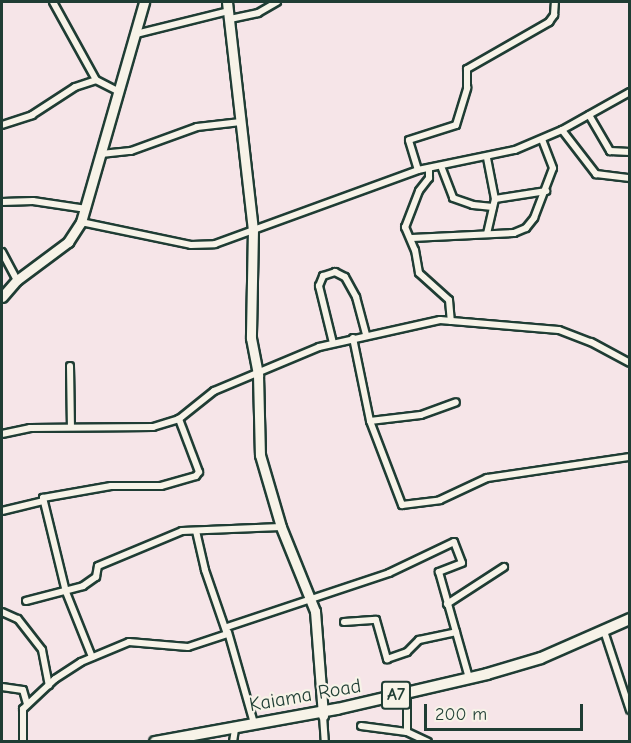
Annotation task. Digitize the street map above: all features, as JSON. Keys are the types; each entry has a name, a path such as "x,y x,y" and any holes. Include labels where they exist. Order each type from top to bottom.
{"highway":[{"name":"Kaiama Road","path":"155,741 407,699 513,672 605,633 630,619"},
{"name":"Kaiama Road","path":"181,741 234,736 469,678 541,658 630,625"}],"street":[{"path":"52,2 96,80 118,91"},
{"path":"2,297 17,280 68,242 81,222 144,2"},
{"path":"136,34 228,10 258,13 277,2"},
{"path":"418,170 409,140 456,125 467,69 549,22 554,15 555,2"},
{"path":"228,10 253,229 251,338 258,375 260,455 281,526 311,599 320,644 325,741"},
{"path":"2,125 32,115 75,87 96,80"},
{"path":"81,222 200,246 418,170 487,158 542,140 630,92"},
{"path":"589,115 610,151 630,152"},
{"path":"101,153 131,151 197,127 241,122"},
{"path":"562,130 596,174 630,178"},
{"path":"412,238 487,232 514,233 526,228 546,191 553,168 542,140"},
{"path":"487,158 495,199 487,232"},
{"path":"441,166 453,198 473,205 493,207"},
{"path":"429,168 429,178 419,191 405,227 412,238 419,273 449,300 451,321"},
{"path":"495,199 546,191"},
{"path":"2,202 33,201 86,209"},
{"path":"2,252 17,280"},
{"path":"333,343 319,286 323,276 335,272 345,277 356,297 366,335"},
{"path":"2,434 71,427 137,429 179,419 214,391 333,343 366,335 451,321 559,330 591,342 630,363"},
{"path":"353,338 370,422 399,503 405,506 440,500 487,478 630,457"},
{"path":"70,366 71,427"},
{"path":"370,422 421,415 456,402"},
{"path":"2,511 43,501 47,495 111,486 161,486 198,475 179,419"},
{"path":"43,501 66,592 92,657"},
{"path":"26,601 66,592 94,579 98,566 142,545 182,531 216,527 281,526"},
{"path":"196,531 205,570 228,629 254,723"},
{"path":"23,741 22,714 27,704 49,685 92,657 129,642 188,647 228,629 388,573 454,542 462,563 439,572 469,678"},
{"path":"447,604 504,567"},
{"path":"2,612 18,619 42,650 49,685"},
{"path":"344,622 376,620 387,659 407,652 419,639 456,632"},
{"path":"605,633 630,710"},
{"path":"2,687 23,690 27,704"},
{"path":"407,699 407,732"},
{"path":"361,726 407,732 428,741"}]}
